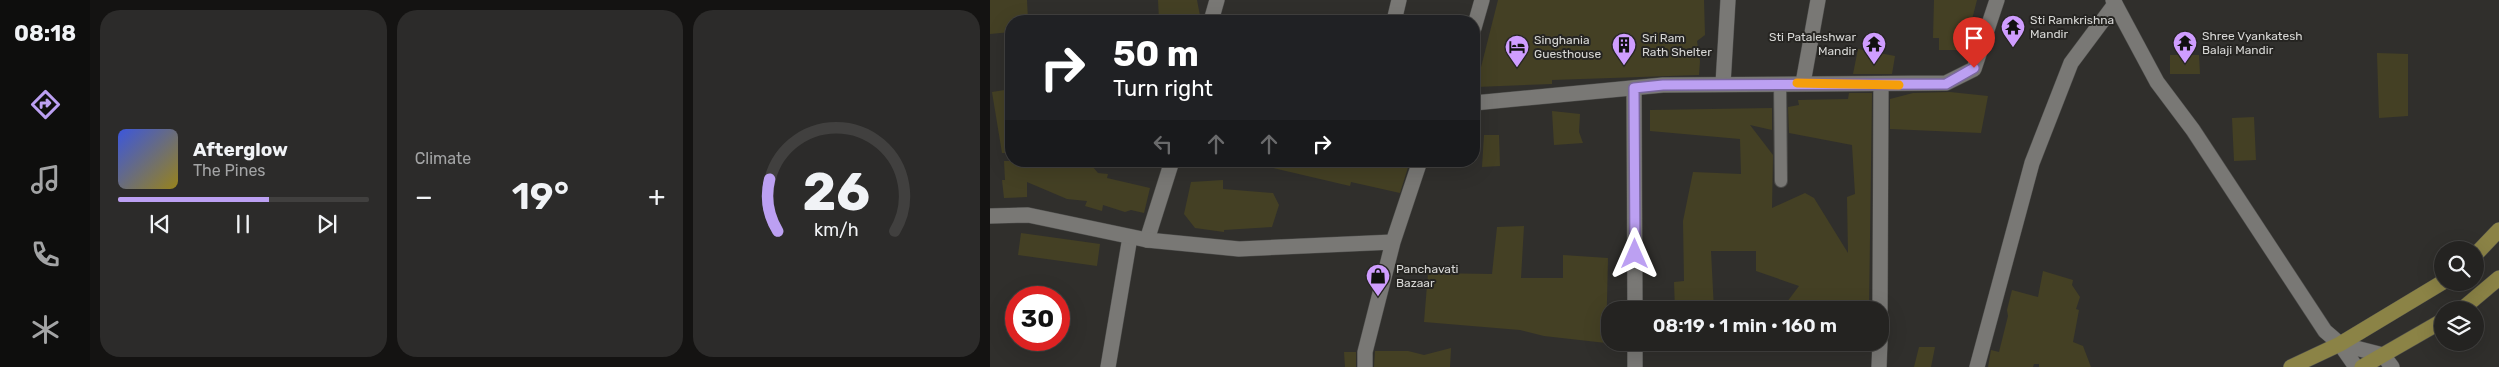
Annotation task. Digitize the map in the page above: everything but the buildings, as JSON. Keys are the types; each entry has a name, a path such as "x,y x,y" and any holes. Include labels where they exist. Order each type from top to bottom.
{"main road":[{"path":"2484,246 2496,234"},
{"path":"2472,301 2499,278"},
{"path":"2291,367 2340,344 2434,287"},
{"path":"2362,367 2388,361 2434,327"}],"street":[{"path":"1213,15 1217,0"},
{"path":"1395,15 1399,0"},
{"path":"1478,15 1482,0"},
{"path":"1723,84 1728,0"},
{"path":"1803,83 1818,0"},
{"path":"1480,102 1663,85 1803,83 1881,86 1946,84 1974,68 1997,0"},
{"path":"1977,367 2032,163 2071,63 2114,2 2156,82 2198,138 2325,331 2340,344 2356,367"},
{"path":"1880,301 1881,86"},
{"path":"1634,88 1635,301"},
{"path":"1147,240 1170,167"},
{"path":"1365,367 1365,352 1393,242 1418,167"},
{"path":"990,216 1028,215 1147,240 1239,249 1393,242"},
{"path":"1108,367 1130,237"},
{"path":"2340,344 2388,361"},
{"path":"1635,351 1635,367"},
{"path":"1879,367 1880,351"}],"lane":[{"path":"1780,84 1781,181"}],"slow traffic":[{"path":"1797,83 1899,85"}],"place":[{"name":"Sti Ramkrishna Mandir","path":"2013,48"},
{"name":"Shree Vyankatesh Balaji Mandir","path":"2185,64"},
{"name":"Sti Pataleshwar Mandir","path":"1874,65"},
{"name":"Sri Ram Rath Shelter","path":"1624,66"},
{"name":"Singhania Guesthouse","path":"1517,68"},
{"name":"Panchavati Bazaar","path":"1378,297"}],"route":[{"path":"1635,254 1634,88 1663,85 1803,83 1881,86 1946,84 1974,68"}]}
